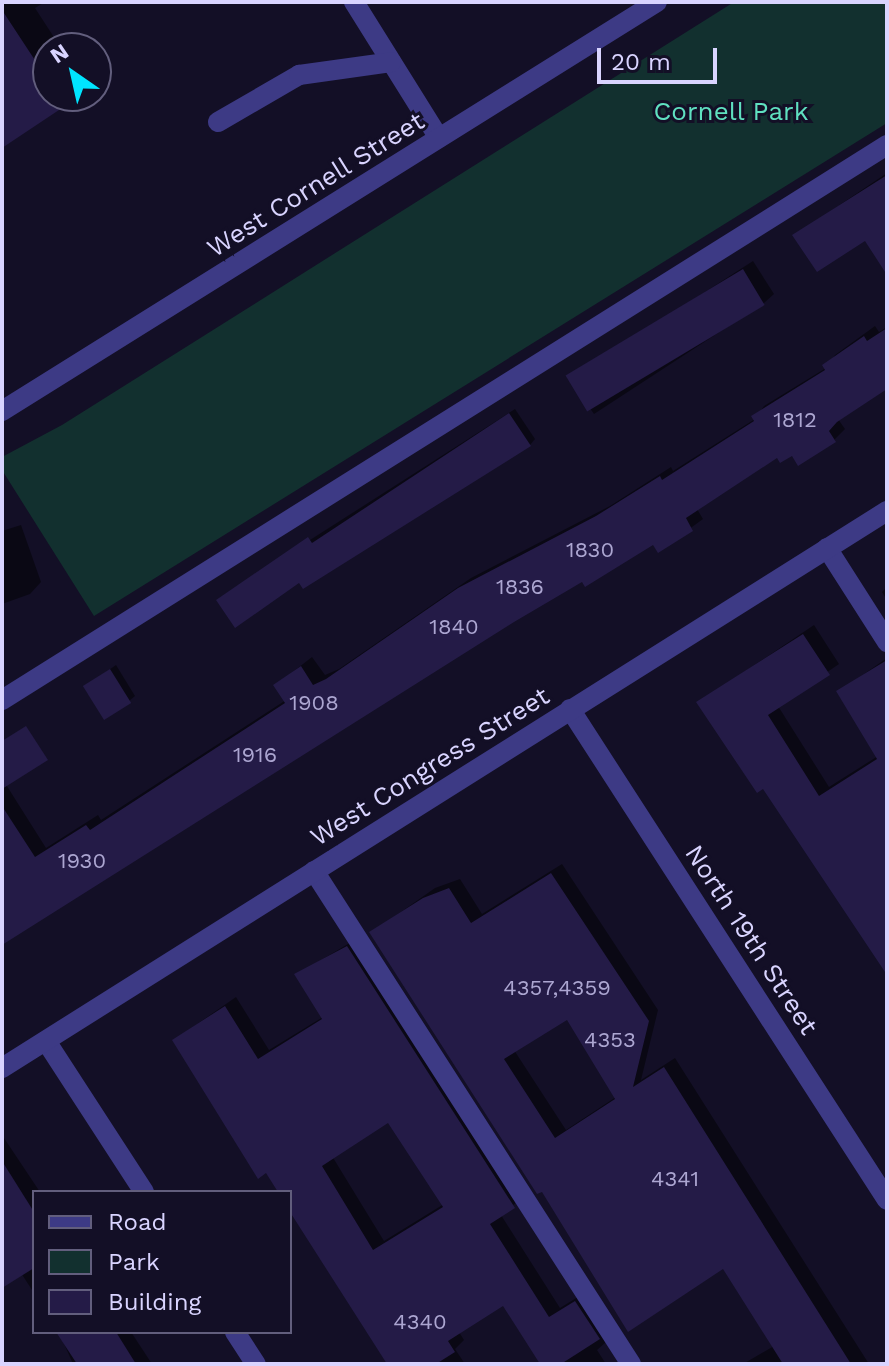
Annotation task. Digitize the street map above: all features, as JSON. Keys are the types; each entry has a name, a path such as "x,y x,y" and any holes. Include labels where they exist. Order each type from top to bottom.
{"street":[{"path":"354,2 439,138"},
{"name":"West Cornell Street","path":"2,411 657,2"},
{"path":"218,122 299,75 391,62"},
{"path":"2,700 887,145"},
{"name":"West Congress Street","path":"2,1068 887,511"},
{"path":"827,548 887,642"},
{"name":"North 19th Street","path":"570,709 887,1200"},
{"path":"314,871 631,1364"},
{"path":"46,1041 143,1190"},
{"path":"236,1334 256,1364"}],"green space":[{"name":"Cornell Park","path":"734,2 887,2 887,123 94,616 2,470 2,457 62,425"}],"building":[{"path":"2,10 32,56 32,112 56,112 2,148"},
{"path":"887,175 887,275 865,241 817,272 792,235"},
{"path":"743,269 765,305 587,412 566,376"},
{"path":"887,328 887,389 837,422 829,431 836,442 798,466 792,456 780,463 777,458 686,518 693,531 658,553 653,545 585,587 582,582 514,622 2,945 2,806 35,857 86,825 90,830 285,703 273,685 301,666 313,685 326,679 458,588 596,516 660,476 662,480 754,421 751,416 825,370 822,365 864,336 867,341"},
{"path":"509,413 531,446 303,589 299,583 235,628 216,600 308,537 312,543"},
{"path":"803,634 830,675 768,715 819,796 877,759 836,691 887,660 887,975 763,789 757,793 696,702"},
{"path":"110,669 131,703 104,720 83,686"},
{"path":"26,726 48,760 2,789 2,741"},
{"path":"551,873 649,1021 633,1087 664,1067 851,1364 783,1364 723,1269 628,1332 542,1192 537,1194 369,932 423,898 449,888 471,923","holes":["567,1020 615,1099 555,1138 504,1059"]},
{"path":"347,946 515,1208 490,1224 549,1317 575,1301 600,1339 561,1364 540,1364 503,1306 448,1341 455,1352 436,1364 387,1364 292,1215 292,1190 277,1190 266,1173 258,1179 172,1040 225,1006 258,1059 322,1019 294,974","holes":["388,1123 443,1207 373,1250 322,1166"]},
{"path":"2,1161 32,1209 32,1269 2,1288"},
{"path":"57,1334 117,1334 136,1364 77,1364"}]}
